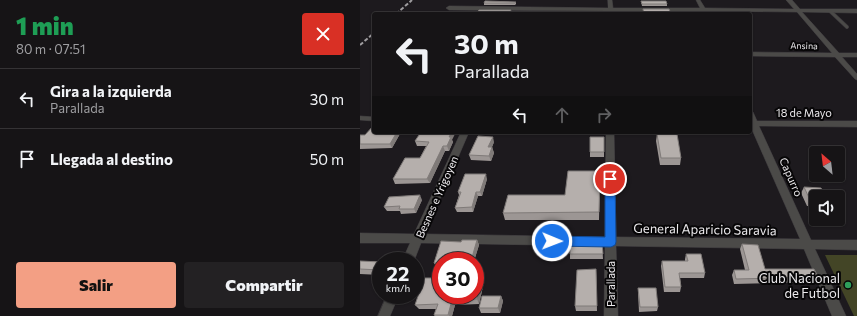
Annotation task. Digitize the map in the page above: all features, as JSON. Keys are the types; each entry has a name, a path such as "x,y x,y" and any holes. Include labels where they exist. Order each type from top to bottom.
{"street":[{"path":"610,0 611,12"},
{"path":"698,0 704,12"},
{"path":"789,0 857,78"},
{"path":"449,8 611,12 798,10 857,11"},
{"name":"Ansina","path":"752,54 857,55"},
{"path":"360,118 372,119"},
{"name":"18 de Mayo","path":"752,120 857,124"},
{"name":"Capurro","path":"752,122 839,316"},
{"name":"Besnes e Yrigoyen","path":"412,252 464,134"},
{"name":"Parallada","path":"610,134 611,316"},
{"name":"General Aparicio Saravia","path":"360,238 857,245"},
{"path":"384,316 390,304"}],"lane":[{"path":"830,11 847,26"}],"green space":[{"name":"Club Nacional de Futbol","path":"825,255 857,255 857,316 854,316"}],"building":[{"path":"485,1 516,2 484,3"},
{"path":"641,1 666,1 667,4 642,4"},
{"path":"643,9 669,9 670,12 644,12"},
{"path":"479,10 511,10 510,12 477,12"},
{"path":"372,127 372,134 396,134 390,144 360,144 360,135 365,135"},
{"path":"420,134 451,134 447,146 443,146 427,179 393,179 405,158 420,158 429,142 415,141"},
{"path":"657,134 677,134 681,158 661,158"},
{"path":"478,136 493,137 488,147 492,147 489,156 469,155"},
{"path":"590,137 604,137 604,152 590,152"},
{"path":"568,171 600,171 599,212 503,213 508,195 565,195"},
{"path":"465,174 486,174 480,192 476,192 472,207 455,208 461,192 458,192"},
{"path":"804,187 821,188 822,190 809,190 809,198"},
{"path":"420,195 414,209 399,209 400,206 384,207 389,197"},
{"path":"462,240 477,240 474,252 438,252 441,241 461,242"},
{"path":"602,242 603,254 570,254 570,243"},
{"path":"742,244 758,245 765,269 814,269 818,277 736,279 734,270 749,270"},
{"path":"686,254 701,254 705,273 679,273 681,287 665,287 662,261 688,261"},
{"path":"360,261 372,262 372,270 360,269"},
{"path":"596,269 597,306 575,306 577,270"},
{"path":"424,278 432,278 432,304 438,304 415,305 424,304"},
{"path":"638,288 656,288 658,307 640,307"},
{"path":"484,296 501,296 498,308 479,308 480,304 484,304"},
{"path":"438,304 451,304 448,315 434,315"}],"railway":[{"path":"398,12 412,0"},
{"path":"360,45 372,35"}],"place":[{"name":"Club Nacional de Futbol","path":"848,285"}],"route":[{"path":"552,241 611,242 610,179"}]}
